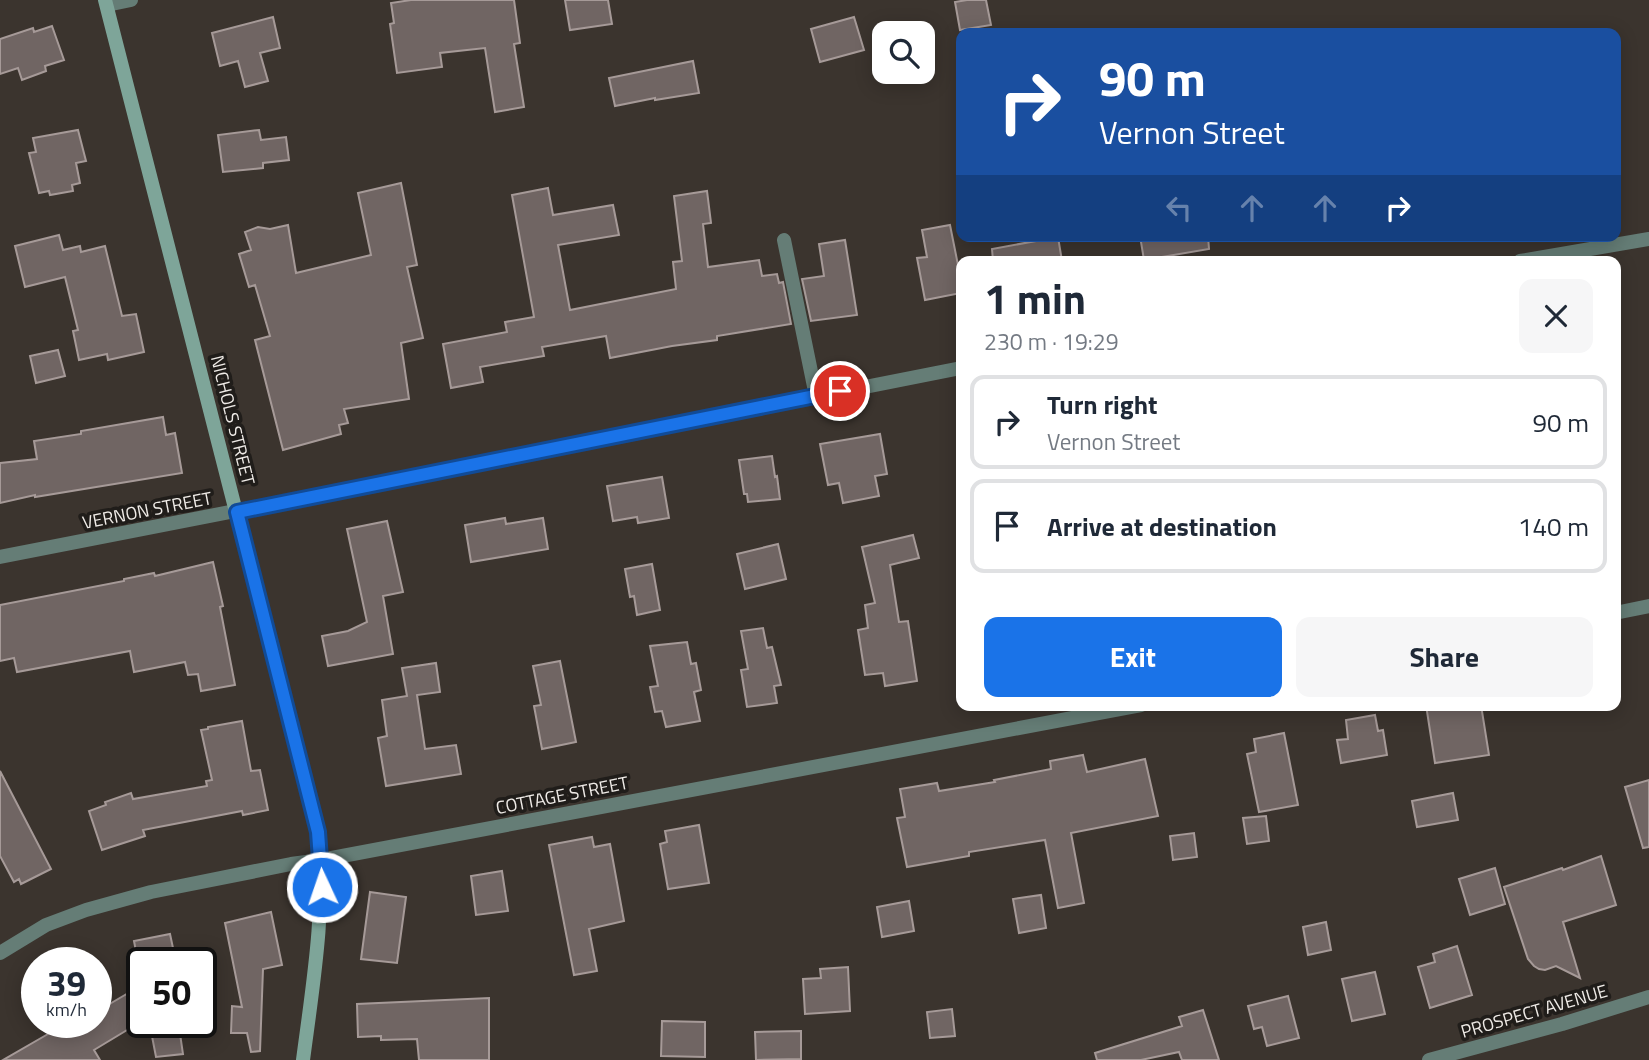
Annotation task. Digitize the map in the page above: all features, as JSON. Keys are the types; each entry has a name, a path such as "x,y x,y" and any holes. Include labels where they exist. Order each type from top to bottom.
{"main road":[{"name":"NICHOLS STREET","path":"106,2 318,832 322,887 303,1060"}],"street":[{"path":"106,2 131,0"},
{"path":"1549,256 1649,239"},
{"path":"784,240 816,396"},
{"name":"VERNON STREET","path":"0,557 956,369"},
{"path":"1621,612 1649,606"},
{"name":"COTTAGE STREET","path":"0,953 46,925 86,910 151,892 1109,711"},
{"name":"PROSPECT AVENUE","path":"1429,1060 1649,997"}],"building":[{"path":"411,0 514,0 520,43 514,44 524,107 495,112 485,48 440,53 442,67 397,73 390,24 394,23 391,3"},
{"path":"565,0 608,0 612,24 570,30"},
{"path":"986,0 991,25 960,28 955,2"},
{"path":"273,17 280,48 260,53 268,81 245,87 238,61 220,66 212,33"},
{"path":"854,17 864,50 820,62 811,29"},
{"path":"52,26 64,60 45,66 46,71 22,80 18,68 0,74 0,39 33,28 34,32"},
{"path":"693,61 699,93 615,106 609,78"},
{"path":"78,130 86,161 76,163 80,183 72,185 73,191 50,195 49,191 39,193 29,153 36,152 33,138"},
{"path":"259,130 261,140 286,137 289,160 263,163 263,168 223,172 218,135"},
{"path":"401,183 417,265 407,267 423,338 401,343 409,399 344,409 348,423 339,425 341,434 283,450 255,340 270,336 255,285 249,287 239,254 251,250 245,232 258,227 270,229 288,225 296,273 371,255 358,193"},
{"path":"548,188 553,215 613,205 619,235 558,245 570,310 676,289 673,262 682,261 674,196 707,191 711,223 703,224 708,267 759,260 762,276 777,274 779,283 783,282 791,324 610,358 606,336 542,347 544,356 480,367 483,382 451,388 443,344 507,332 505,322 534,317 512,195"},
{"path":"950,225 956,256 956,294 925,300 917,258 927,257 922,230"},
{"path":"59,235 63,250 80,246 81,252 105,246 122,316 136,314 144,352 108,360 107,354 79,360 73,331 78,330 65,277 25,287 15,246"},
{"path":"845,240 857,315 811,321 802,279 824,276 819,244"},
{"path":"1030,242 1059,242 1061,256 993,256 992,249"},
{"path":"1141,242 1208,242 1209,249 1168,256 1143,256"},
{"path":"58,350 65,376 36,383 30,356"},
{"path":"163,417 166,435 175,433 182,473 35,495 0,503 0,463 37,459 34,441"},
{"path":"880,434 887,474 875,476 879,496 843,503 839,483 828,485 820,444"},
{"path":"772,456 780,499 748,502 747,494 744,494 739,460"},
{"path":"662,477 669,518 638,523 637,517 613,521 607,486"},
{"path":"505,518 506,524 543,518 548,549 471,562 465,525"},
{"path":"387,521 403,592 383,596 393,654 328,666 322,636 348,631 367,622 347,529"},
{"path":"913,535 919,558 890,565 899,622 908,621 917,681 885,686 883,673 865,675 858,630 868,628 865,605 875,603 862,547"},
{"path":"778,544 786,579 745,589 737,554"},
{"path":"213,562 235,685 201,691 198,674 188,675 185,662 134,672 130,651 17,672 14,658 0,661 0,605 154,573 155,576"},
{"path":"652,564 660,610 637,615 634,596 630,597 625,569"},
{"path":"763,628 767,648 772,647 781,685 774,686 777,703 747,707 741,670 748,669 741,631"},
{"path":"687,642 691,664 696,663 701,690 694,692 700,721 666,727 662,711 655,712 650,687 658,686 650,646"},
{"path":"560,661 576,742 542,749 534,706 541,705 533,666"},
{"path":"436,663 440,692 417,695 425,749 456,745 461,774 386,786 378,738 387,736 382,700 407,696 402,668"},
{"path":"1427,711 1482,711 1489,755 1435,763"},
{"path":"1375,715 1378,731 1383,730 1387,755 1341,763 1337,740 1348,739 1346,720"},
{"path":"242,721 251,771 260,770 268,810 243,815 242,811 143,830 145,836 102,850 89,811 131,793 133,799 207,786 206,781 212,780 201,730"},
{"path":"1284,733 1298,805 1259,812 1247,754 1256,752 1254,739"},
{"path":"1083,755 1087,772 1145,759 1158,816 1071,833 1084,903 1058,908 1045,840 969,852 969,856 907,867 897,818 905,817 900,789 937,783 939,791 995,782 994,780 1051,769 1050,761"},
{"path":"0,771 51,869 21,884 19,879 14,882 0,856"},
{"path":"1649,780 1649,847 1643,848 1625,787"},
{"path":"1453,793 1458,820 1417,827 1412,801"},
{"path":"1266,816 1269,841 1247,844 1243,818"},
{"path":"699,825 709,883 668,889 660,844 667,842 665,831"},
{"path":"1194,833 1197,857 1173,860 1170,836"},
{"path":"592,837 594,847 610,844 624,921 589,929 597,971 574,975 549,845"},
{"path":"1601,856 1616,905 1563,922 1580,978 1556,966 1539,969 1528,959 1504,887"},
{"path":"1495,868 1505,904 1470,915 1459,879"},
{"path":"502,871 508,911 476,915 471,876"},
{"path":"370,892 406,897 397,963 361,959"},
{"path":"1041,895 1046,928 1019,933 1013,899"},
{"path":"909,901 914,931 882,937 877,907"},
{"path":"271,912 282,965 263,969 260,1051 251,1052 247,1033 231,1033 232,1006 242,1007 225,923"},
{"path":"1326,922 1331,950 1308,955 1303,927"},
{"path":"170,934 173,947 135,947 134,941"},
{"path":"1457,946 1472,995 1430,1008 1418,967 1435,962 1433,954"},
{"path":"848,967 850,1011 805,1014 803,979 821,978 820,969"},
{"path":"1375,972 1385,1014 1352,1021 1342,979"},
{"path":"126,994 126,1031 94,1050 100,1060 3,1060 41,1038 112,1038 112,1003"},
{"path":"1288,996 1299,1038 1267,1046 1262,1027 1254,1029 1248,1006"},
{"path":"489,998 489,1060 419,1060 417,1039 381,1040 381,1036 358,1037 357,1004"},
{"path":"952,1009 955,1036 930,1038 927,1012"},
{"path":"1203,1010 1219,1060 1182,1060 1179,1052 1141,1060 1097,1060 1095,1053 1182,1026 1179,1017"},
{"path":"662,1021 705,1022 705,1057 661,1056"},
{"path":"801,1031 801,1059 756,1060 755,1032"},
{"path":"152,1038 181,1038 183,1054 156,1057"}],"route":[{"path":"322,887 318,832 237,512 840,391"}]}
